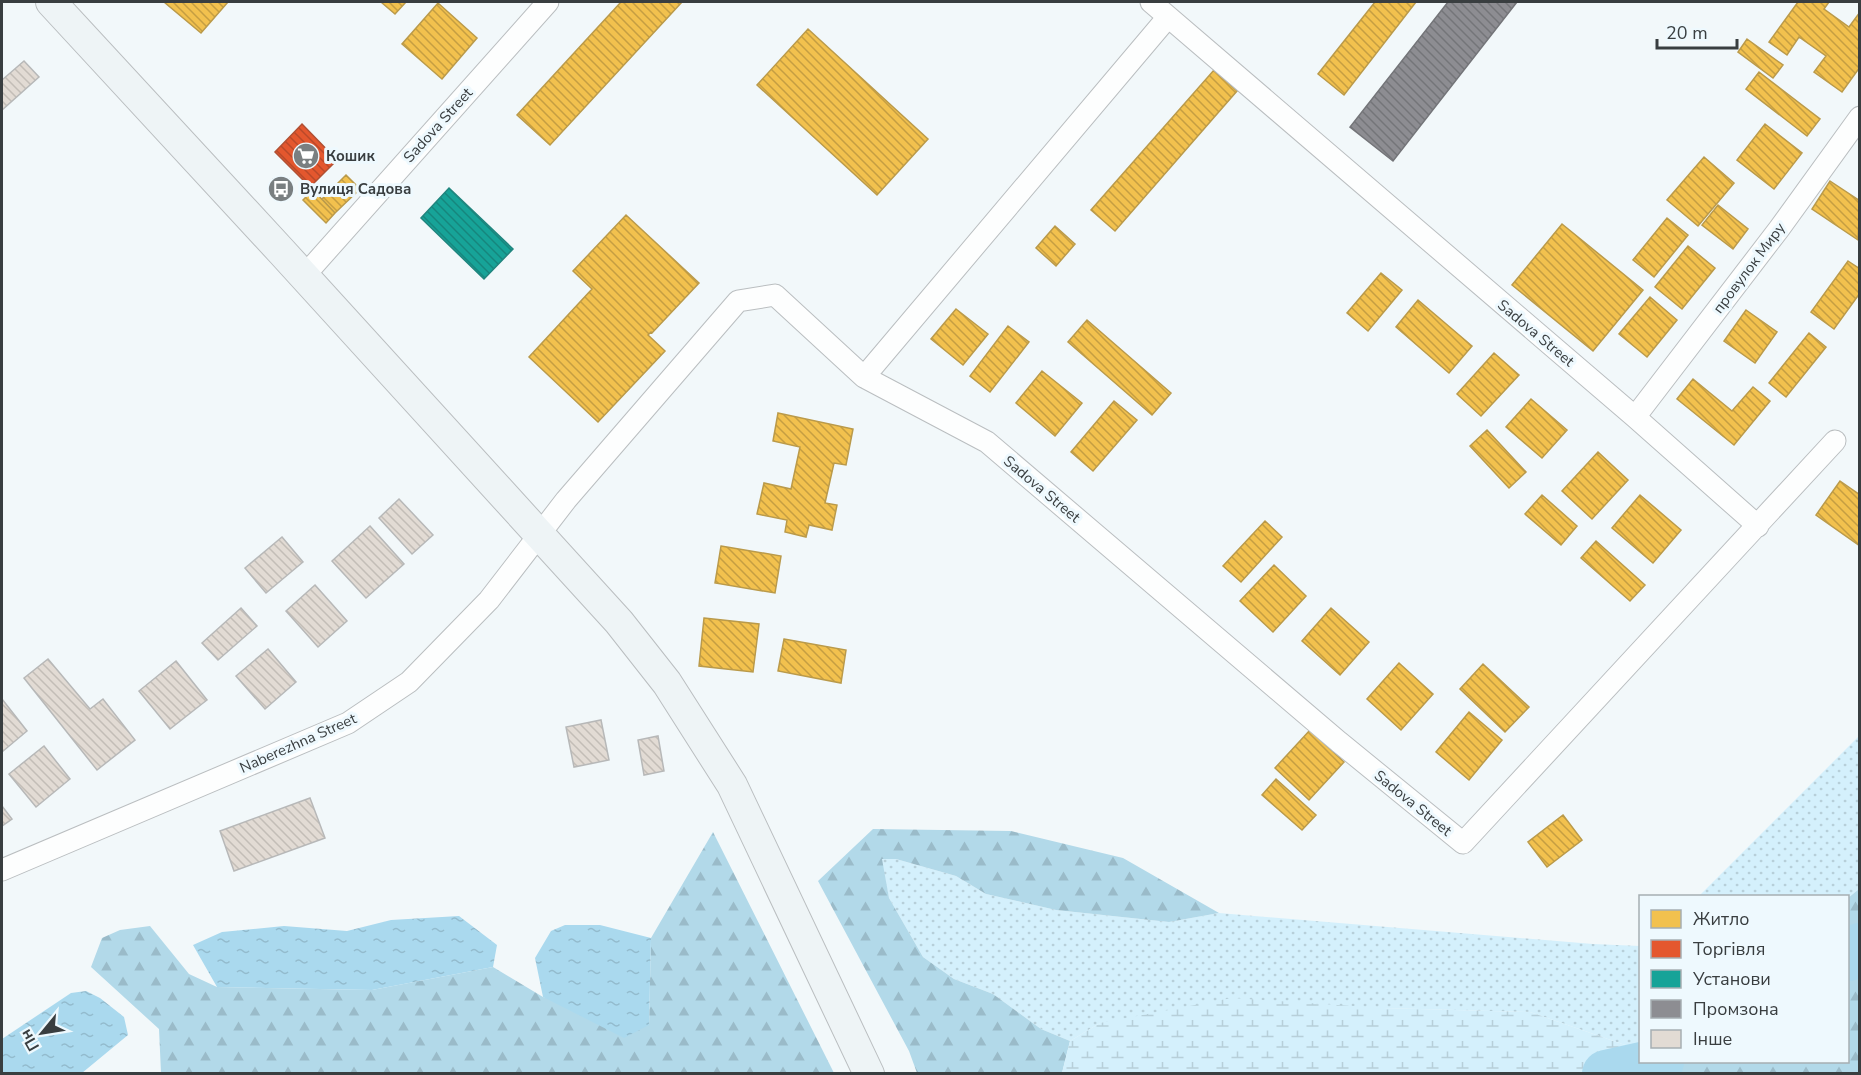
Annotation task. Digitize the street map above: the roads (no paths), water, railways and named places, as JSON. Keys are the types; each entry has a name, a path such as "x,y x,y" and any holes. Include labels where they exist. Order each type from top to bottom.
{"street":[{"path":"51,2 619,622 667,684 732,785 869,1074"},
{"name":"Sadova Street","path":"304,276 548,2"},
{"name":"Sadova Street","path":"864,377 987,442 1330,734 1463,843 1758,526 1635,417 1151,2"},
{"path":"864,377 1168,17"},
{"name":"провулок Миру","path":"1635,417 1779,229 1860,117"},
{"name":"Naberezhna Street","path":"2,870 348,723 409,682 489,600 566,500 738,301 775,295 864,377"},
{"path":"1758,526 1835,441"}],"water":[{"path":"459,916 497,945 493,967 372,990 217,987 193,945 222,932 284,926 347,931 391,920"},
{"path":"565,925 600,925 651,938 649,1025 624,1038 543,997 535,958 551,931"},
{"path":"86,991 100,998 124,1017 128,1035 82,1073 2,1073 2,1039 71,993"}],"waterway":[{"path":"1849,956 1860,947"},
{"path":"1606,1074 1656,1063"}],"place":[{"name":"Кошик","path":"306,156"},
{"name":"Вулиця Садова","path":"281,189"}]}
